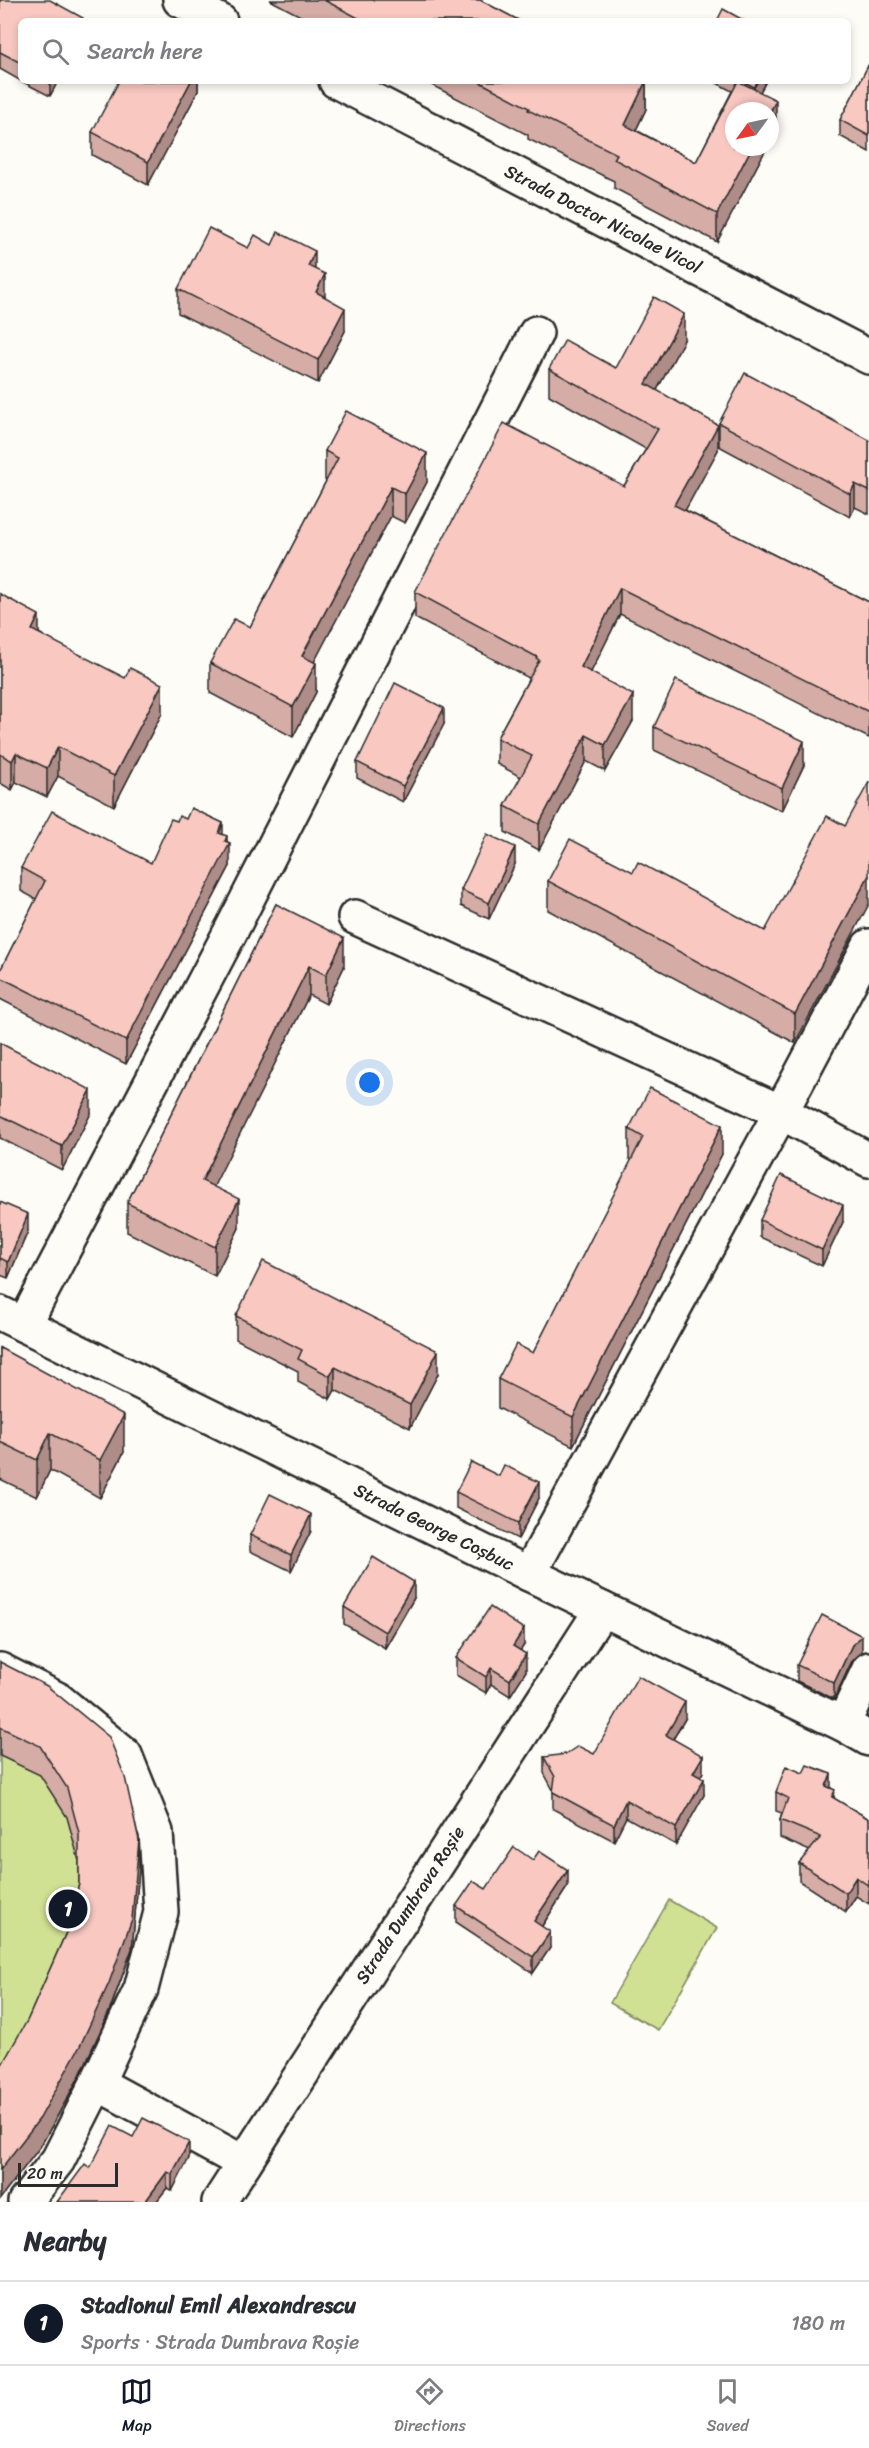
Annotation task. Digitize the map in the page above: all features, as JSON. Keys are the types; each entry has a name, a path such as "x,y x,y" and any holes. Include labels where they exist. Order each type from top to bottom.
{"street":[{"path":"180,0 214,18"},
{"name":"Strada Doctor Nicolae Vicol","path":"342,84 869,357"},
{"path":"12,1319 233,927 536,333"},
{"path":"355,917 781,1112 869,1160"},
{"path":"529,1574 869,946"},
{"name":"Strada George Coșbuc","path":"12,1319 529,1574 856,1732"},
{"name":"Strada Dumbrava Roșie","path":"219,2202 602,1609"},
{"path":"856,1732 869,1669"},
{"path":"0,1670 57,1699 126,1755 156,1832 161,1912 141,1989 97,2083 58,2160 25,2202"},
{"path":"97,2083 244,2163"}],"green space":[{"path":"0,1691 51,1717 132,1949 105,2025 76,2084 40,2147 0,2199"},
{"path":"669,1900 717,1928 658,2030 610,2003"}],"building":[{"path":"0,0 50,0 83,18 18,18 18,61 0,52"},
{"path":"324,0 480,0 514,18 358,18"},
{"path":"723,9 740,18 718,18"},
{"path":"869,64 869,136 840,120"},
{"path":"117,84 189,84 148,162 92,132"},
{"path":"484,84 645,84 625,125 696,162 725,106 725,156 747,156 717,214 614,159 617,154 528,110 529,108"},
{"path":"736,84 744,84 776,100 775,102 727,102"},
{"path":"209,228 248,248 255,235 272,245 278,232 315,251 308,266 325,274 316,292 345,308 318,360 178,289"},
{"path":"654,297 684,314 646,384 718,425 674,505 869,602 869,712 620,588 581,667 633,695 605,745 586,735 539,824 505,806 532,756 497,738 539,660 415,592 504,423 624,486 658,429 549,369 565,340 616,368"},
{"path":"745,373 869,440 869,491 855,484 850,494 719,423"},
{"path":"346,411 427,453 405,494 391,487 302,656 316,663 293,707 210,663 234,619 250,627 338,458 325,451"},
{"path":"0,594 39,615 32,630 125,678 130,668 162,684 114,776 58,747 47,768 16,753 12,761 0,754"},
{"path":"676,680 804,741 782,788 654,727"},
{"path":"395,683 444,708 403,786 357,762"},
{"path":"869,782 869,875 795,1014 548,881 570,839 633,872 638,862 765,931 827,816 845,826"},
{"path":"191,808 223,823 219,833 227,836 225,841 230,843 126,1041 0,977 0,971 45,881 21,868 52,811 151,863 171,819 177,821 179,816 186,819"},
{"path":"487,834 515,847 489,903 461,890"},
{"path":"276,904 344,938 326,975 309,966 202,1181 239,1199 215,1247 127,1203"},
{"path":"0,1043 91,1090 62,1146 0,1115"},
{"path":"650,1088 722,1125 573,1417 498,1379 516,1344 533,1353 643,1137 629,1129"},
{"path":"781,1175 843,1205 822,1250 760,1220"},
{"path":"0,1202 28,1214 8,1262 0,1258"},
{"path":"263,1261 438,1351 410,1405 335,1367 330,1376 298,1359 302,1350 236,1316"},
{"path":"0,1348 124,1415 100,1460 50,1433 37,1460 0,1442"},
{"path":"471,1462 499,1476 504,1465 539,1482 518,1523 456,1492"},
{"path":"270,1494 311,1514 291,1555 250,1535"},
{"path":"373,1557 414,1582 385,1632 344,1607"},
{"path":"490,1607 524,1629 513,1646 526,1654 510,1680 491,1668 486,1677 456,1658"},
{"path":"822,1615 862,1636 852,1645 834,1683 797,1665"},
{"path":"0,1662 47,1686 109,1737 125,1777 139,1840 132,1919 109,1983 80,2046 40,2118 0,2170 0,2068 28,2019 68,1928 79,1884 79,1833 67,1788 40,1746 0,1727"},
{"path":"638,1676 685,1702 666,1735 703,1756 693,1773 704,1779 676,1828 626,1800 614,1825 553,1792 555,1777 544,1757 566,1754 578,1746 594,1754"},
{"path":"807,1765 831,1774 826,1786 835,1790 832,1797 869,1819 869,1886 856,1877 846,1893 799,1863 821,1837 780,1820 788,1798 776,1792 786,1766 803,1773"},
{"path":"514,1847 533,1860 539,1851 568,1870 534,1921 550,1932 533,1957 456,1906 473,1881 486,1889"},
{"path":"143,2118 189,2142 172,2174 167,2172 145,2202 57,2202 85,2164 90,2168 112,2126 133,2137"}],"place":[{"name":"Stadionul Emil Alexandrescu","path":"68,1909"}]}
